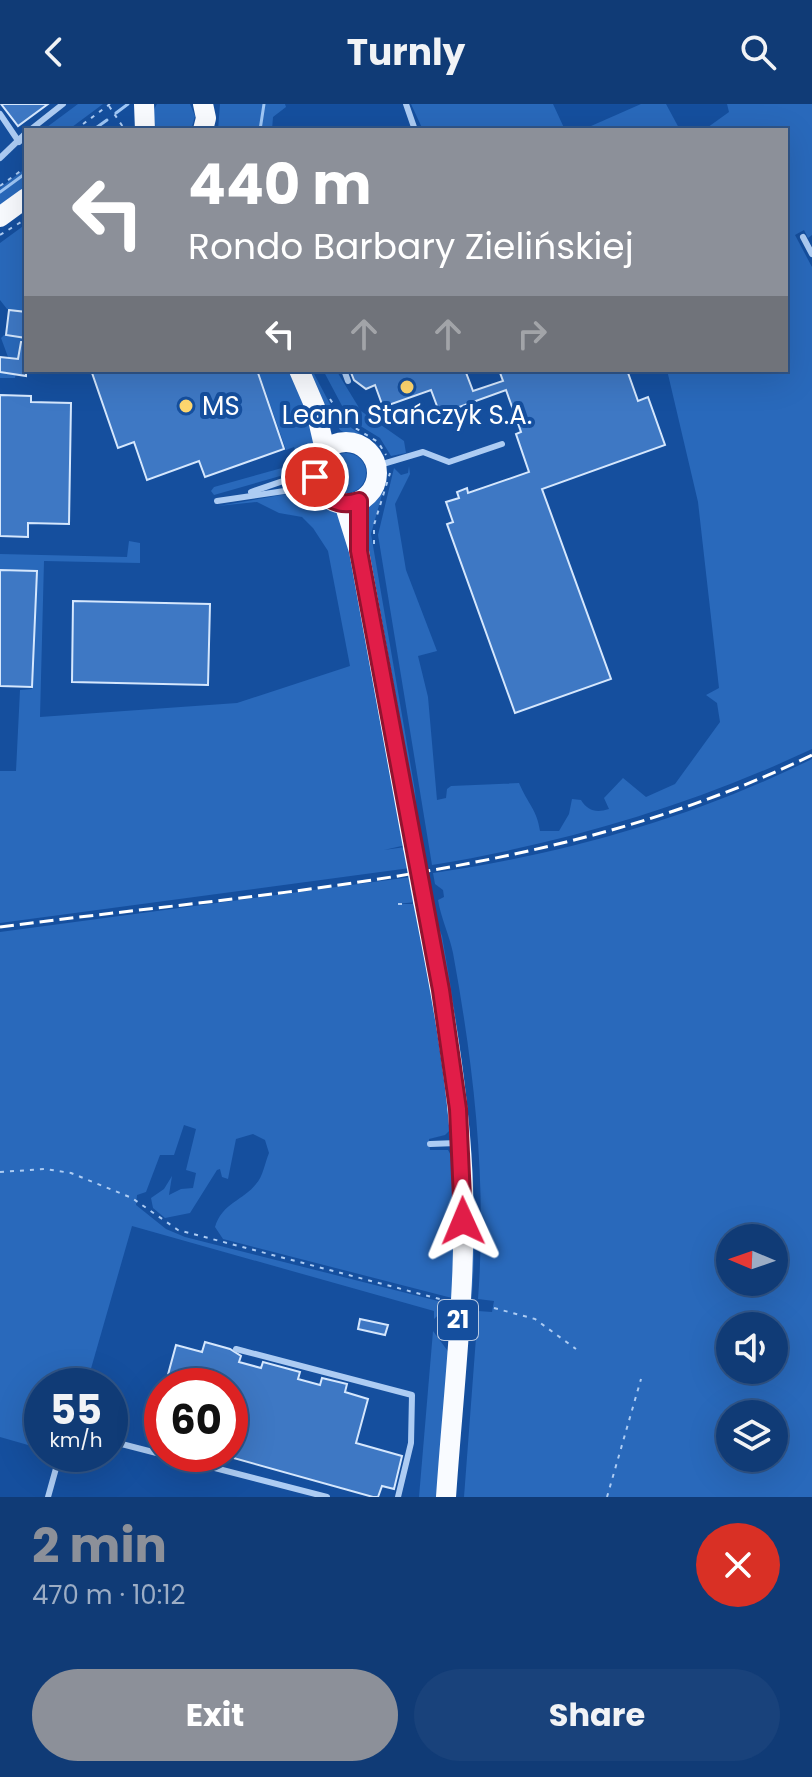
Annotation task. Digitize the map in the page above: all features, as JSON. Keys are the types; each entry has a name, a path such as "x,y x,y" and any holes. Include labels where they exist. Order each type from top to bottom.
{"main road":[{"path":"203,104 206,118 204,128"},
{"path":"0,217 24,199"},
{"path":"300,372 320,398 333,446 317,478 328,498 351,502"},
{"path":"333,446 359,445 384,464"},
{"name":"21","path":"384,464 374,486 351,502 367,550 413,847 443,1005 461,1143 463,1221 460,1304 446,1497"}],"lane":[{"path":"33,128 63,104"},
{"path":"406,104 413,128"},
{"path":"0,114 19,142"},
{"path":"0,158 24,136"},
{"path":"803,237 812,254"},
{"path":"345,372 348,381"},
{"path":"384,464 423,452 449,462 502,444"},
{"path":"217,501 317,478"},
{"path":"242,495 317,478"},
{"path":"430,1144 461,1143"},
{"path":"236,1349 412,1395 411,1443 398,1497"},
{"path":"128,1446 327,1497"},
{"path":"48,1497 55,1472"}],"path":[{"path":"78,128 109,104 138,123"},
{"path":"0,186 24,168"},
{"path":"0,235 24,220"},
{"path":"320,398 341,418 378,442 384,464 367,550"},
{"path":"0,1172 45,1169 71,1173 132,1198 178,1230 460,1304"},
{"path":"494,1308 535,1319 576,1349"},
{"path":"607,1497 641,1379"}],"shaded area":[{"path":"78,104 103,104 71,128 46,128"},
{"path":"157,104 190,104 195,116 192,128 156,128 153,111"},
{"path":"220,104 285,104 286,107 273,117 272,128 218,128"},
{"path":"411,104 553,104 564,128 422,128"},
{"path":"641,104 666,104 679,128 587,128"},
{"path":"727,104 812,104 812,235 808,238 804,230 795,235 812,267 812,749 720,788 626,820 530,846 432,865 378,535 394,468 401,475 408,473 409,466 410,474 395,504 406,570 437,651 418,656 428,697 437,800 446,798 447,789 451,786 519,783 540,831 559,831 569,814 572,799 581,800 593,810 609,809 604,798 623,778 646,797 675,784 720,722 717,703 706,695 719,688 698,502 667,372 788,372 788,128 707,128 729,112"},
{"path":"24,170 24,188 0,205 0,188"},
{"path":"24,225 24,328 15,378 0,378 0,372 6,372 8,357 1,338 4,335 17,336 20,311 7,309 0,300 0,243"},
{"path":"259,372 293,372 317,448 301,470 214,495 211,491 214,487 300,463 294,447 286,450"},
{"path":"306,372 313,372 338,419 377,445 384,456 340,430"},
{"path":"324,372 337,372 361,411 404,441 406,453 391,456 380,438 349,419"},
{"path":"346,453 360,459 366,473 360,487 346,493 332,487 326,473 332,459"},
{"path":"388,473 371,534 417,816 370,573 364,523 367,505"},
{"path":"293,493 314,495 338,513 357,577 406,845 384,850 405,847 410,868 0,923 0,771 16,771 20,690 32,689 37,572 0,570 0,554 127,557 129,541 140,543 140,563 44,561 40,717 237,703 350,666 328,551 313,528 302,517 279,513 257,502 218,506"},
{"path":"812,759 812,1497 464,1497 478,1311 492,1312 494,1301 478,1299 481,1211 473,1082 453,953 438,900 444,897 443,890 435,884 433,873 579,844 721,799"},
{"path":"411,877 416,902 397,904 416,904 444,1054 451,1129 445,1135 429,1139 430,1150 448,1150 455,1162 452,1298 223,1239 215,1227 218,1219 258,1181 269,1153 265,1140 253,1134 236,1139 228,1179 222,1177 220,1169 217,1170 190,1213 165,1218 153,1208 151,1198 164,1189 172,1176 169,1195 193,1188 196,1173 186,1170 196,1129 184,1125 174,1155 160,1155 146,1192 137,1195 136,1205 166,1229 185,1237 450,1304 434,1319 434,1311 132,1226 91,1368 24,1368 24,1444 0,1437 0,932"},
{"path":"434,915 442,936 468,1115 474,1204 472,1295"},
{"path":"433,1331 450,1354 439,1497 419,1497"}],"building":[{"path":"1,104 48,104 18,126"},
{"path":"9,310 24,312 24,338 6,335"},
{"path":"21,342 24,342 26,376 0,372 0,357 18,359"},
{"name":"MS","path":"92,372 258,372 284,449 205,477 199,461 147,480 134,442 118,448"},
{"path":"351,372 466,372 473,391 503,381 500,372 628,372 638,401 648,397 665,445 542,489 611,679 515,713 447,524 453,522 446,502 459,498 457,492 467,488 468,493 529,472 516,434 521,432 506,390 440,414 431,390 383,407 375,385 366,389 354,380"},
{"path":"0,395 31,396 31,402 71,403 69,524 28,523 28,537 0,536"},
{"path":"0,570 37,571 32,687 0,686"},
{"path":"73,601 210,604 208,685 72,682"},
{"path":"360,1319 388,1325 385,1335 358,1329"},
{"path":"205,1342 230,1349 241,1356 239,1362 261,1368 263,1362 300,1372 298,1379 320,1385 322,1378 347,1384 345,1392 368,1399 356,1443 402,1456 394,1489 382,1486 378,1497 373,1497 248,1462 248,1368 170,1368 176,1345 202,1352"}],"waterway":[{"path":"116,113 128,104"},
{"path":"260,128 264,104"},
{"path":"96,128 107,120"},
{"path":"0,192 24,174"}],"railway":[{"path":"0,927 311,889 517,854 618,828 716,796 812,755"}],"place":[{"name":"Leann Stańczyk S.A.","path":"407,387"},
{"name":"MS","path":"186,406"}],"route":[{"path":"315,477 328,498 344,503 359,501 359,551 441,990 455,1081 461,1143 463,1221"}]}
